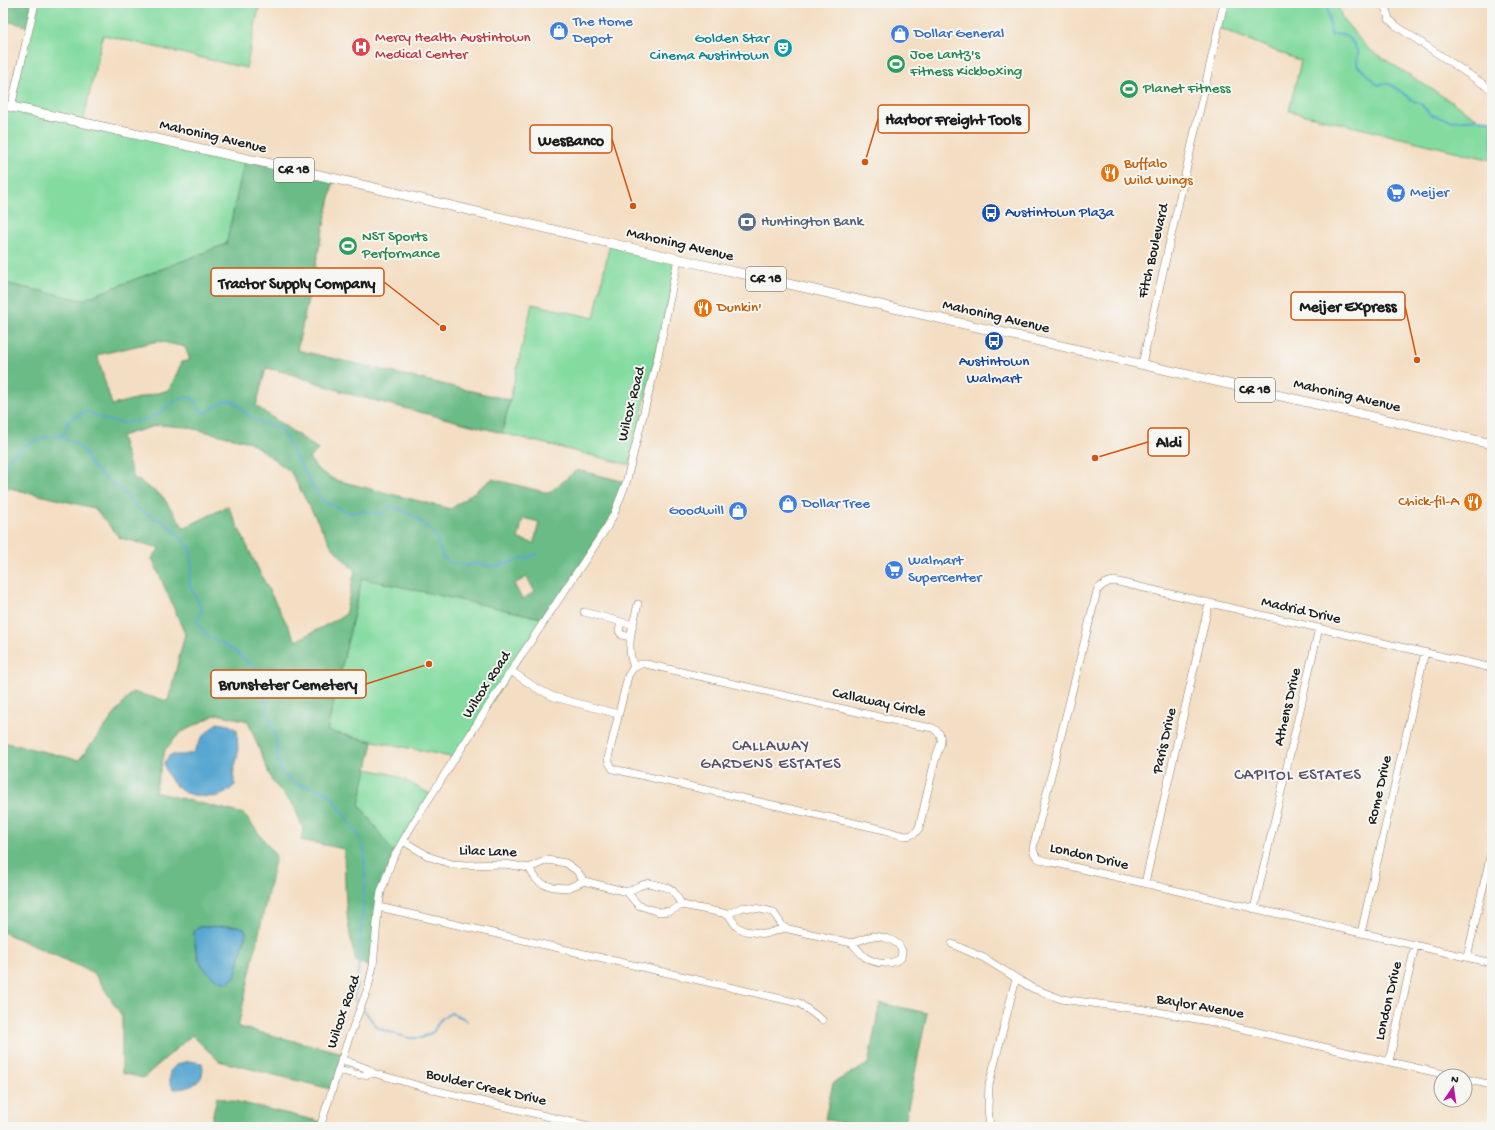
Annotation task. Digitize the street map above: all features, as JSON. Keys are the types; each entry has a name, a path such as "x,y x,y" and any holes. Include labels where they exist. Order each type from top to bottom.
{"main road":[{"name":"Mahoning Avenue","path":"7,106 289,168 678,259 1492,444"}],"street":[{"path":"7,106 35,3"},
{"name":"Fitch Boulevard","path":"1142,364 1224,3"},
{"path":"1384,3 1389,19 1395,25 1492,90"},
{"name":"Wilcox Road","path":"320,1127 341,1059 368,988 373,966 381,892 392,860 511,671 607,527 620,499 626,483 658,356 678,259"},
{"name":"Madrid Drive","path":"1104,584 1114,581 1492,668"},
{"name":"London Drive","path":"1104,584 1097,591 1033,848 1033,852 1037,858 1042,861 1145,883 1492,963"},
{"name":"Paris Drive","path":"1145,883 1209,603"},
{"path":"634,667 630,659 629,645 638,604"},
{"path":"584,612 633,625"},
{"path":"621,622 619,631 622,635 630,637"},
{"name":"Athens Drive","path":"1254,909 1319,628"},
{"name":"Rome Drive","path":"1361,933 1425,652"},
{"name":"Callaway Circle","path":"640,664 646,664 933,728 939,733 941,743 935,760 919,828 915,834 906,836 617,770 608,763 608,758 628,676 634,667 640,664"},
{"path":"511,671 536,688 554,697 618,714"},
{"name":"Lilac Lane","path":"403,841 430,857 452,864 505,864 529,868 547,860 566,863 577,871 584,881 568,888 552,887 537,880 529,868"},
{"path":"1467,958 1492,849"},
{"path":"584,881 627,892 642,907 659,912 670,911 682,905 728,914 743,907 760,909 772,912 784,928"},
{"path":"627,892 648,883 669,888 677,896 682,905"},
{"path":"379,908 799,1003 822,1020"},
{"path":"728,914 737,927 745,931 766,934 784,928 852,943 865,957 880,963 892,963 901,958 902,955 902,951 898,943 878,936 866,937 852,943"},
{"name":"Baylor Avenue","path":"952,944 971,951 984,958 1032,988 1061,999 1153,1011 1213,1022 1433,1072"},
{"name":"London Drive","path":"1388,1061 1415,946"},
{"path":"990,1127 988,1108 989,1085 1016,978"},
{"name":"Boulder Creek Drive","path":"341,1059 368,1069 373,1073 438,1091 593,1127"},
{"name":"Boulder Creek Drive","path":"338,1070 364,1075 373,1073"},
{"path":"1473,1081 1492,1085"}],"green space":[{"path":"3,3 35,3 30,27 3,20"},
{"path":"35,3 260,3 246,68 103,35 83,122 245,159 226,244 82,300 3,283 3,105 11,107"},
{"path":"1224,3 1337,3 1342,18 1367,48 1478,119 1489,120 1492,122 1492,160 1289,111 1301,61 1219,28"},
{"path":"245,159 334,179 297,350 510,400 502,433 349,394 288,373 266,368 256,406 318,449 309,458 318,470 335,480 451,509 492,479 549,493 577,470 626,482 614,514 546,619 362,578 327,731 373,742 359,804 395,855 385,877 372,969 356,960 352,946 346,905 344,849 301,840 303,829 294,806 272,781 248,721 217,714 180,733 165,750 155,792 244,814 276,856 238,1027 343,1053 331,1089 219,1061 192,1035 143,1078 122,1073 122,1016 94,973 3,932 3,742 79,760 132,692 168,701 185,634 152,558 160,548 120,538 94,508 5,487 3,495 3,283 82,300 226,244","holes":["158,341 185,347 190,360 182,362 169,390 112,405 97,355","158,425 186,427 250,442 290,471 332,547 355,571 345,615 296,641 263,579 228,506 184,528 163,497 133,477 121,436","523,518 539,522 534,543 518,539","527,577 535,592 522,599 514,584","238,926 246,933 235,977 231,979 209,974 198,960 194,932 199,927"]},
{"path":"610,243 678,259 630,465 502,433 532,304 594,318"},
{"path":"362,578 546,619 455,758 327,731"},
{"path":"367,769 395,775 432,795 395,855 359,804"},
{"path":"880,1003 927,1013 904,1127 861,1127 825,1119 833,1083 868,1064"},
{"path":"217,1097 322,1122 320,1127 210,1127"}],"water":[{"path":"217,723 229,725 237,730 238,754 233,774 235,785 227,792 219,796 200,796 186,793 179,789 173,782 166,771 164,763 170,755 193,753 203,736"},
{"path":"238,926 245,929 246,933 235,977 231,979 230,983 221,981 207,972 202,965 196,949 194,931 199,927"},
{"path":"189,1061 202,1063 203,1070 200,1080 186,1088 174,1089 170,1083 170,1071 177,1064"}],"waterway":[{"path":"1327,3 1331,35 1343,34 1352,41 1358,52 1357,65 1378,85 1387,83 1393,86 1414,101 1421,104 1430,114 1440,118 1454,121 1478,119 1489,120 1492,122"},
{"path":"59,436 65,433 68,421 87,411 98,417 122,423 141,420 158,414 178,399 182,398 193,398 202,413 223,402 231,401 236,403 246,413 258,421 280,428 313,487 324,502 350,513 363,511 382,514 391,506 403,511 421,522 431,531 438,540 442,557 451,563 467,566 475,563 495,567 538,554"},
{"path":"3,468 13,454 22,447 46,437 59,436 71,441 84,451 91,465 108,481 124,493 133,504 141,511 167,524 190,548 192,567 189,583 201,608 200,615 196,621 204,633 235,651 255,668 261,684 271,726 275,734 277,760 283,774 297,784 326,791 334,799 362,841 365,877 357,984 354,998 360,1006"},
{"path":"363,1009 378,1028 408,1038 421,1038 433,1032 441,1019 451,1013 467,1021"}],"place":[{"name":"The Home Depot","path":"559,31"},
{"name":"Dollar General","path":"900,34"},
{"name":"Mercy Health Austintown Medical Center","path":"361,47"},
{"name":"Golden Star Cinema Austintown","path":"783,48"},
{"name":"Joe Lantz's Fitness Kickboxing","path":"896,64"},
{"name":"Planet Fitness","path":"1129,89"},
{"name":"Harbor Freight Tools","path":"865,162"},
{"name":"Buffalo Wild Wings","path":"1110,173"},
{"name":"Meijer","path":"1396,193"},
{"name":"WesBanco","path":"633,206"},
{"name":"Austintown Plaza","path":"991,213"},
{"name":"Huntington Bank","path":"747,222"},
{"name":"NST Sports Performance","path":"348,246"},
{"name":"Dunkin'","path":"703,308"},
{"name":"Tractor Supply Company","path":"443,328"},
{"name":"Austintown Walmart","path":"994,341"},
{"name":"Meijer Express","path":"1417,360"},
{"name":"Aldi","path":"1095,458"},
{"name":"Chick-fil-A","path":"1473,502"},
{"name":"Dollar Tree","path":"788,504"},
{"name":"Goodwill","path":"738,511"},
{"name":"Walmart Supercenter","path":"894,570"},
{"name":"Brunsteter Cemetery","path":"429,664"}],"district":[{"name":"CALLAWAY GARDENS ESTATES","path":"771,756"},
{"name":"CAPITOL ESTATES","path":"1298,776"}]}
